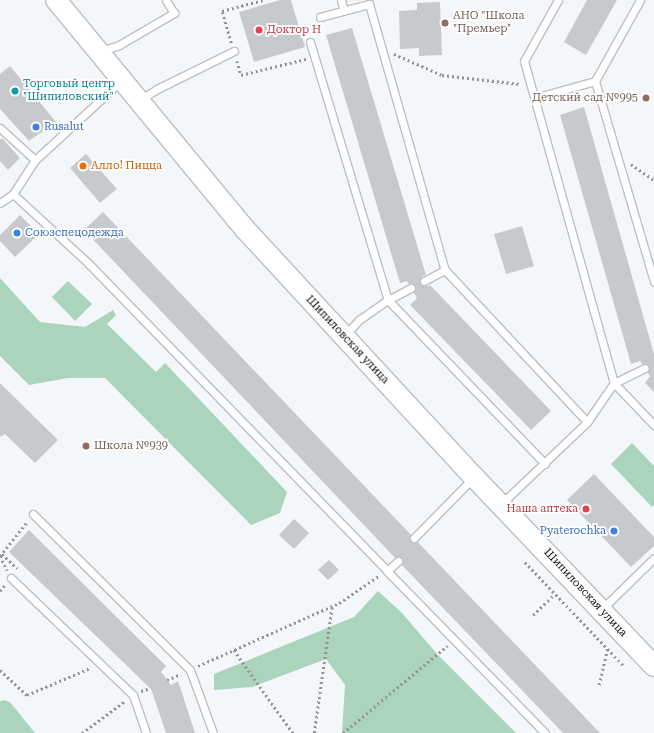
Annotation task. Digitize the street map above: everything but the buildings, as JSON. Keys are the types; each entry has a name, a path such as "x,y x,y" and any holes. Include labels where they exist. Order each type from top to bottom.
{"main road":[{"name":"Шипиловская улица","path":"56,0 244,228 343,337 474,477 654,666"}],"lane":[{"path":"99,52 119,46 174,13 166,0"},
{"path":"341,0 344,11"},
{"path":"558,0 524,61 614,383 654,425"},
{"path":"534,98 595,81 640,0"},
{"path":"320,17 369,4 445,270 587,422"},
{"path":"310,42 388,300 546,464"},
{"path":"139,101 157,89 234,51"},
{"path":"0,203 13,194 35,160 122,81"},
{"path":"595,81 654,282"},
{"path":"0,128 35,160"},
{"path":"13,194 88,263 545,733"},
{"path":"424,281 445,270"},
{"path":"343,337 359,320 388,300 411,288"},
{"path":"501,504 546,464 587,422 614,383 645,368"},
{"path":"414,538 474,477"},
{"path":"33,514 190,670 212,733"},
{"path":"601,610 654,558"},
{"path":"386,571 398,561"},
{"path":"11,578 133,695 146,733"}],"path":[{"path":"263,0 222,10 242,75 314,57"},
{"path":"379,39 393,54 442,75 531,85"},
{"path":"617,155 654,180"},
{"path":"0,556 33,514"},
{"path":"525,562 625,667"},
{"path":"190,670 332,607 386,571"},
{"path":"533,615 555,594"},
{"path":"314,733 332,607"},
{"path":"343,733 455,640"},
{"path":"599,685 607,648"},
{"path":"234,650 293,733"},
{"path":"0,670 27,695 100,664"},
{"path":"82,733 133,695"}],"green space":[{"path":"0,278 40,322 85,327 113,310 116,315 107,324 156,372 165,363 287,492 280,513 251,525 105,378 68,378 29,385 0,356"},
{"path":"68,281 92,304 75,321 52,297"},
{"path":"632,443 654,466 654,505 652,507 611,464"},
{"path":"378,591 402,613 438,655 516,733 342,733 345,685 326,659 252,687 214,690 214,674 354,617"},
{"path":"3,700 10,702 35,733 0,733 0,702"}],"place":[{"name":"АНО \"Школа \"Премьер\"","path":"445,23"},
{"name":"Доктор Н","path":"259,30"},
{"name":"Торговый центр \"Шипиловский\"","path":"15,91"},
{"name":"Детский сад №995","path":"646,98"},
{"name":"Rusalut","path":"36,127"},
{"name":"Алло! Пицца","path":"83,166"},
{"name":"Союзспецодежда","path":"17,233"},
{"name":"Школа №939","path":"86,446"},
{"name":"Наша аптека","path":"586,509"},
{"name":"Pyaterochka","path":"614,531"}]}
